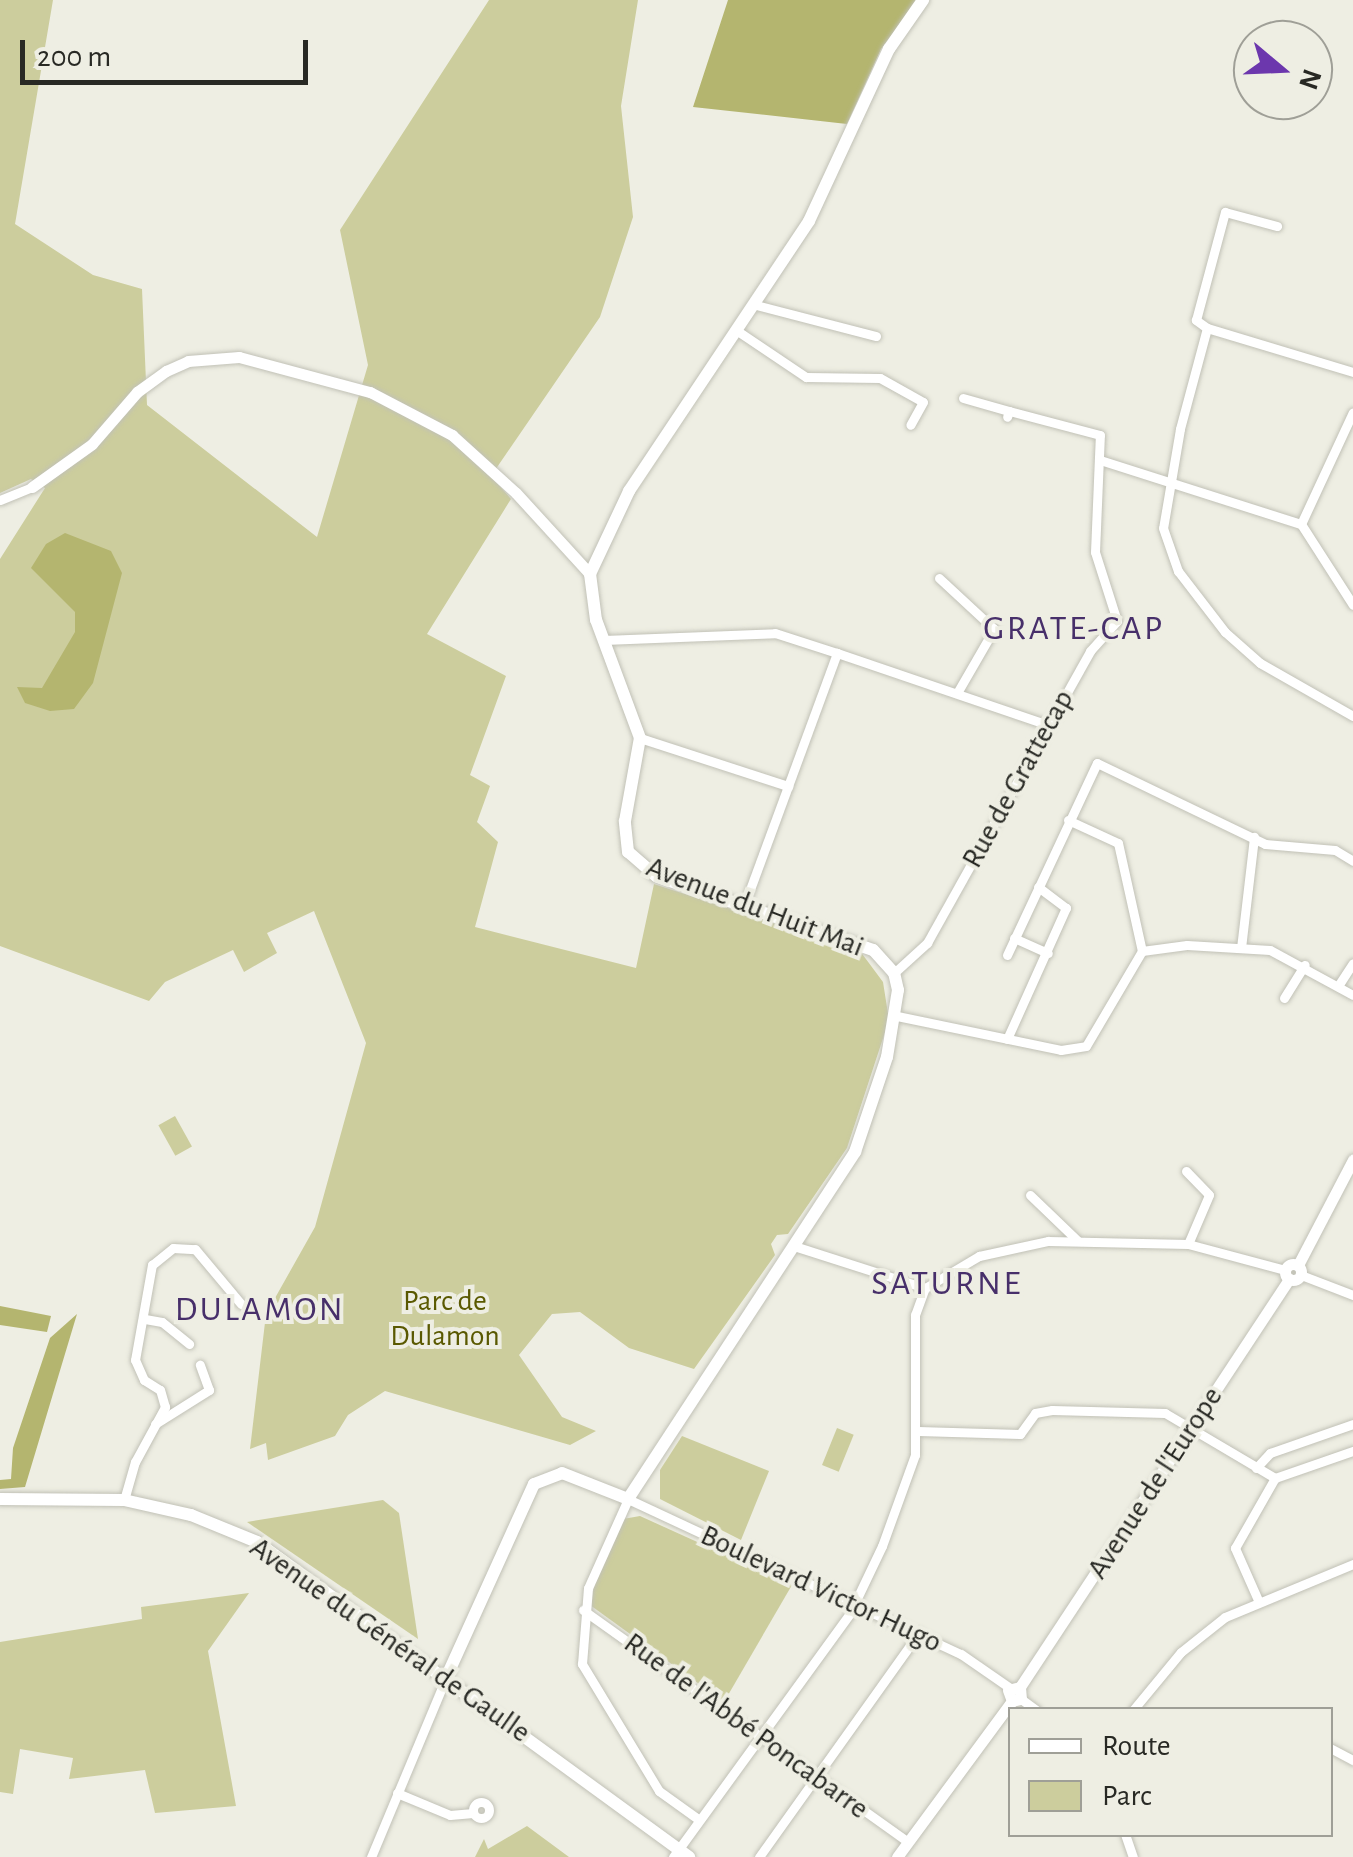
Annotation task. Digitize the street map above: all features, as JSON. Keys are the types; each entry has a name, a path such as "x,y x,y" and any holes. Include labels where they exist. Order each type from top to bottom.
{"main road":[{"path":"590,574 613,517 756,307 809,221 890,49 923,0"},
{"name":"Avenue du Huit Mai","path":"590,574 604,640 640,738 626,821 628,852 656,876 852,938 894,973 897,1016 859,1142 628,1498"},
{"path":"446,1678 538,1480 562,1473 628,1498"},
{"name":"Avenue du Général de Gaulle","path":"0,1499 124,1500 191,1515 257,1542 680,1854"}],"street":[{"path":"1277,226 1226,212 1196,320 1208,328 1353,372"},
{"path":"756,307 876,336"},
{"path":"1208,328 1170,482 1166,542 1198,601 1260,663 1353,716"},
{"path":"739,332 806,378 880,378 923,402 910,426"},
{"path":"0,500 32,487 92,444 137,392 166,371 202,358 239,357 370,392 452,434 516,492 590,574"},
{"path":"963,398 1008,414 1096,432 1100,460 1301,524 1353,605"},
{"path":"1301,524 1353,412"},
{"name":"Rue de Grattecap","path":"894,973 927,942 1090,651 1118,620 1094,552 1100,460"},
{"path":"939,578 994,629 957,693"},
{"path":"604,640 775,633 1049,725"},
{"path":"746,903 837,654"},
{"path":"640,738 788,786"},
{"path":"1007,955 1091,768 1107,762 1281,847 1335,850 1353,862"},
{"path":"897,1016 1061,1050 1086,1046 1142,951 1118,844 1068,820"},
{"path":"1241,948 1254,836"},
{"path":"1007,1039 1066,908 1038,887"},
{"path":"1014,938 1048,953"},
{"path":"1142,951 1241,948 1284,954 1353,995"},
{"path":"1338,986 1353,963"},
{"path":"1284,998 1305,966"},
{"name":"Avenue de l'Europe","path":"897,1857 1016,1694 1294,1272 1353,1160"},
{"path":"1186,1172 1209,1195 1188,1244"},
{"path":"1030,1195 1078,1240"},
{"path":"680,1854 698,1819 763,1739 855,1604 906,1486 918,1431 916,1316 925,1288 979,1256 1078,1240 1188,1244 1294,1272 1353,1295"},
{"path":"794,1246 925,1288"},
{"path":"124,1500 164,1407 160,1390 144,1380 136,1360 152,1264 173,1248 194,1249 241,1304"},
{"path":"144,1319 162,1322 189,1344"},
{"path":"153,1426 209,1390 200,1364"},
{"path":"918,1431 1020,1434 1035,1413 1052,1410 1165,1413 1276,1478"},
{"path":"1256,1468 1270,1452 1353,1424"},
{"path":"1258,1600 1235,1548 1276,1478 1353,1451"},
{"name":"Boulevard Victor Hugo","path":"628,1498 919,1633 1032,1707"},
{"name":"Avenue du Huit Mai","path":"628,1498 596,1560 583,1610 582,1664 659,1791 698,1819"},
{"path":"1136,1707 1202,1632 1258,1600 1353,1564"},
{"name":"Rue de l'Abbé Poncabarre","path":"583,1610 908,1842"},
{"path":"759,1857 919,1633"},
{"path":"371,1857 446,1678"},
{"path":"398,1794 450,1815 473,1813"}],"green space":[{"name":"Parc de Dulamon","path":"0,0 53,0 15,224 93,275 142,289 147,405 317,537 368,365 340,230 489,0 638,0 621,106 633,217 600,317 491,476 511,499 427,634 506,676 470,775 490,786 477,822 498,842 475,927 636,968 654,884 860,951 883,982 889,1020 847,1148 788,1234 777,1235 771,1244 775,1255 694,1369 629,1348 580,1312 552,1314 519,1355 562,1417 596,1431 570,1445 385,1391 348,1415 335,1436 268,1460 266,1443 250,1449 266,1314 315,1227 366,1043 314,911 267,933 277,953 244,972 233,950 165,982 149,1001 0,946 0,559 45,488 31,479 0,493"},
{"path":"728,0 918,0 881,49 847,124 693,107"},
{"path":"65,533 111,551 122,573 93,683 74,709 50,711 25,703 17,687 42,688 75,632 75,612 31,568 46,544"},
{"path":"175,1116 192,1147 175,1156 158,1125"},
{"path":"0,1306 51,1316 47,1332 0,1325"},
{"path":"77,1314 25,1487 0,1489 0,1480 11,1479 13,1448 50,1338"},
{"path":"837,1428 854,1435 839,1472 822,1465"},
{"path":"682,1436 769,1471 741,1540 660,1499 660,1470"},
{"path":"383,1500 399,1513 418,1639 247,1522"},
{"path":"640,1516 792,1585 724,1702 590,1605 598,1569 623,1519"},
{"path":"249,1593 208,1651 236,1806 155,1813 145,1770 69,1779 73,1758 20,1749 13,1794 0,1792 0,1642 142,1619 141,1607"},
{"path":"527,1826 569,1857 475,1857 484,1839 488,1849"}],"district":[{"name":"GRATE-CAP","path":"1074,629"},
{"name":"SATURNE","path":"947,1284"},
{"name":"DULAMON","path":"260,1310"}]}
